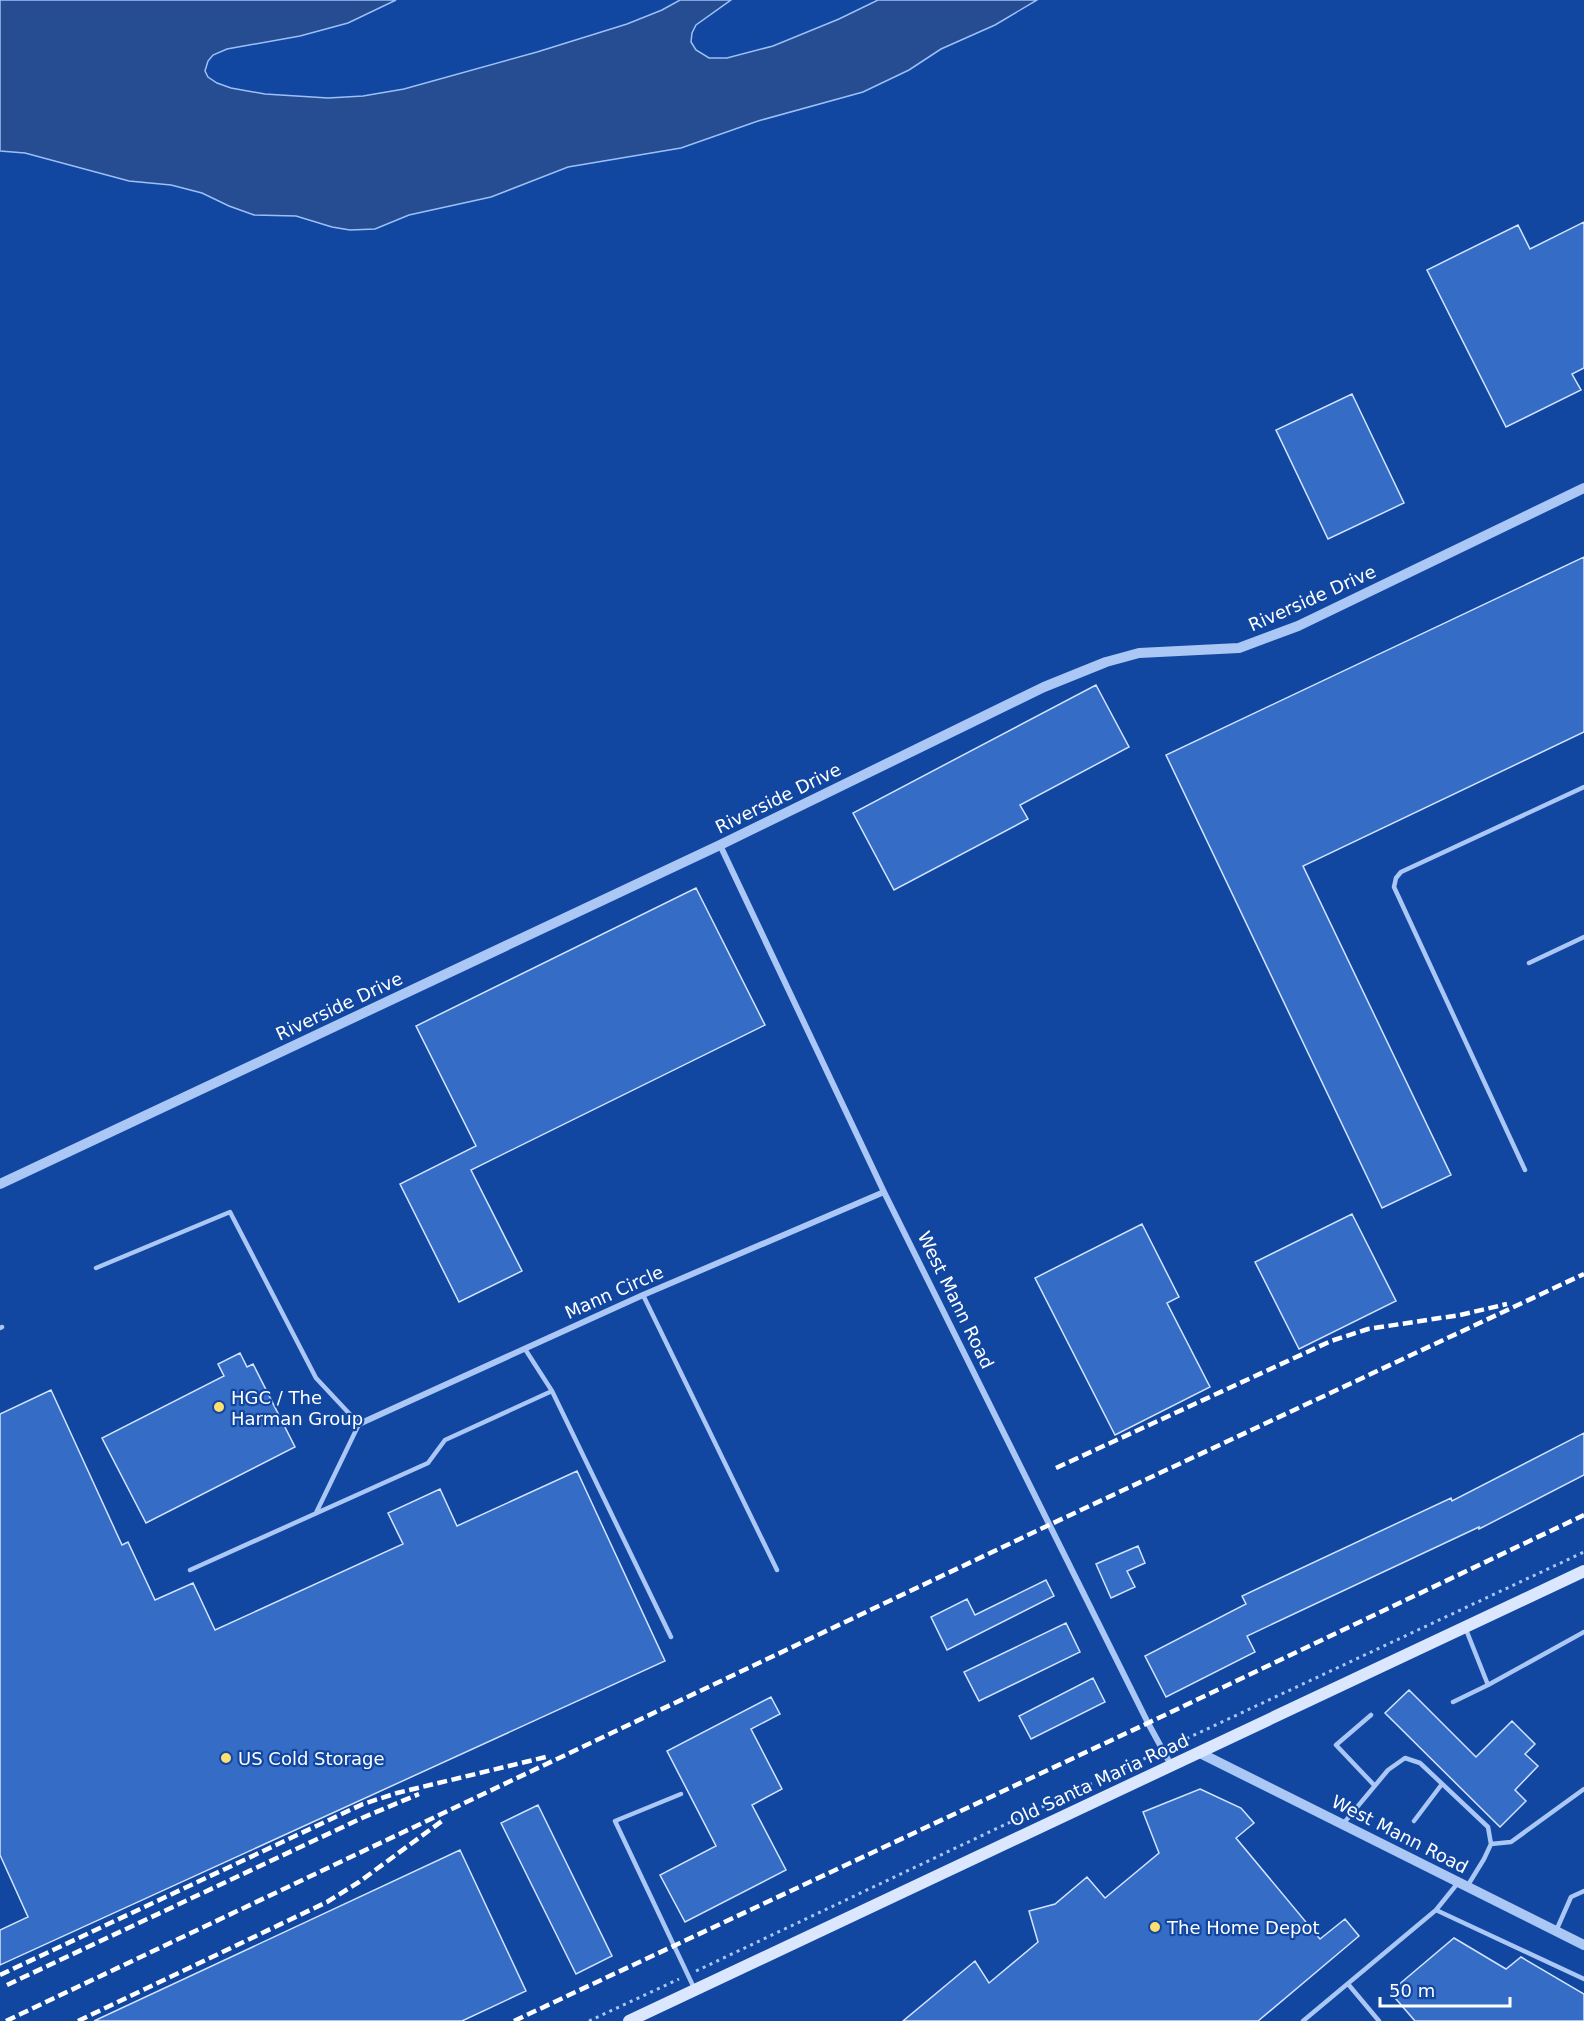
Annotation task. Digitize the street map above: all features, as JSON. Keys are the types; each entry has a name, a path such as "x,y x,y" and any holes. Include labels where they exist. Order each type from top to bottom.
{"main road":[{"name":"Old Santa Maria Road","path":"629,2021 1584,1571"}],"street":[{"name":"Riverside Drive","path":"0,1184 720,845 1044,687 1106,662 1139,653 1239,648 1298,626 1584,488"},
{"name":"West Mann Road","path":"720,845 884,1192 1148,1723 1172,1766"},
{"name":"Mann Circle","path":"359,1424 643,1295 884,1192"},
{"name":"West Mann Road","path":"1200,1752 1584,1945"}],"lane":[{"path":"1525,1170 1394,887 1396,878 1401,872 1584,787"},
{"path":"1529,963 1584,937"},
{"path":"96,1268 230,1212 316,1378 359,1424 315,1513"},
{"path":"643,1295 777,1570"},
{"path":"525,1349 552,1391 671,1637"},
{"path":"190,1570 428,1462 445,1440 552,1391"},
{"path":"1465,1628 1488,1685"},
{"path":"1453,1702 1584,1632"},
{"path":"1371,1715 1336,1745 1374,1785"},
{"path":"1303,2021 1436,1911 1484,1859 1491,1844 1488,1827 1420,1763 1405,1758 1388,1770 1343,1824"},
{"path":"1414,1821 1442,1784"},
{"path":"1491,1844 1511,1842 1584,1789"},
{"path":"681,1794 615,1821 695,1990"},
{"path":"1556,1931 1571,1897 1584,1891"},
{"path":"1436,1911 1584,1979"},
{"path":"1348,1984 1379,2021"}],"path":[{"path":"589,2021 1584,1552"}],"water":[{"path":"0,0 396,0 348,23 300,36 227,49 213,55 205,71 208,77 217,83 231,88 265,94 328,98 363,96 404,89 537,52 627,24 680,0 731,0 696,25 691,42 696,50 709,58 727,58 773,46 878,0 1037,0 995,25 941,49 909,70 863,92 758,121 681,148 568,167 491,197 409,215 375,229 350,230 296,216 254,215 202,193 171,185 129,181 25,153 0,151"}],"building":[{"path":"1584,222 1584,368 1572,374 1581,390 1506,427 1427,270 1518,225 1530,249"},
{"path":"1352,394 1404,503 1328,539 1276,430"},
{"path":"1584,557 1584,732 1303,866 1451,1175 1382,1208 1166,755"},
{"path":"1096,685 1129,747 1020,805 1028,819 894,890 853,813"},
{"path":"696,888 765,1025 471,1170 522,1271 459,1302 400,1184 476,1146 416,1026"},
{"path":"1352,1214 1396,1301 1299,1349 1255,1262"},
{"path":"1142,1224 1179,1297 1167,1303 1210,1387 1115,1435 1035,1278"},
{"name":"HGC / The Harman Group","path":"240,1353 247,1367 253,1364 295,1447 146,1523 102,1438 224,1376 218,1364"},
{"name":"US Cold Storage","path":"51,1390 122,1545 128,1542 155,1600 193,1583 215,1630 403,1544 388,1513 440,1489 457,1526 577,1471 665,1661 0,1965 0,1930 28,1917 0,1855 0,1414"},
{"path":"1584,1433 1584,1475 1479,1529 1479,1527 1247,1636 1255,1652 1166,1697 1145,1656 1246,1604 1242,1596 1451,1498 1452,1501"},
{"path":"1138,1546 1145,1563 1127,1571 1135,1587 1111,1598 1096,1564"},
{"path":"1046,1580 1054,1596 947,1650 931,1617 967,1599 975,1615"},
{"path":"1066,1623 1080,1652 979,1701 964,1672"},
{"path":"1093,1678 1105,1702 1031,1739 1019,1716"},
{"path":"1409,1690 1476,1757 1512,1721 1535,1744 1525,1754 1538,1766 1515,1790 1526,1801 1500,1827 1385,1713"},
{"path":"771,1697 780,1714 751,1729 782,1789 752,1805 786,1870 685,1922 660,1875 716,1846 667,1751"},
{"name":"The Home Depot","path":"1200,1789 1241,1808 1254,1823 1236,1838 1320,1939 1345,1919 1359,1936 1258,2021 903,2021 975,1961 989,1983 1038,1942 1029,1911 1055,1904 1087,1877 1105,1898 1159,1853 1143,1812"},
{"path":"538,1805 612,1956 576,1974 501,1823"},
{"path":"460,1850 526,1991 462,2021 94,2021"},
{"path":"1454,1938 1506,1969 1521,1957 1584,1994 1584,2021 1415,2021 1390,1992"}],"railway":[{"path":"6,2021 1049,1525 1584,1274"},
{"path":"1056,1468 1331,1341 1368,1329 1460,1315 1507,1304"},
{"path":"514,2021 1584,1515"},
{"path":"0,1975 363,1804 397,1793 550,1756"},
{"path":"7,1985 362,1818 419,1794"},
{"path":"78,2021 327,1902 359,1882 442,1821"}],"place":[{"name":"HGC / The Harman Group","path":"219,1407"},
{"name":"US Cold Storage","path":"226,1758"},
{"name":"The Home Depot","path":"1155,1927"}]}
